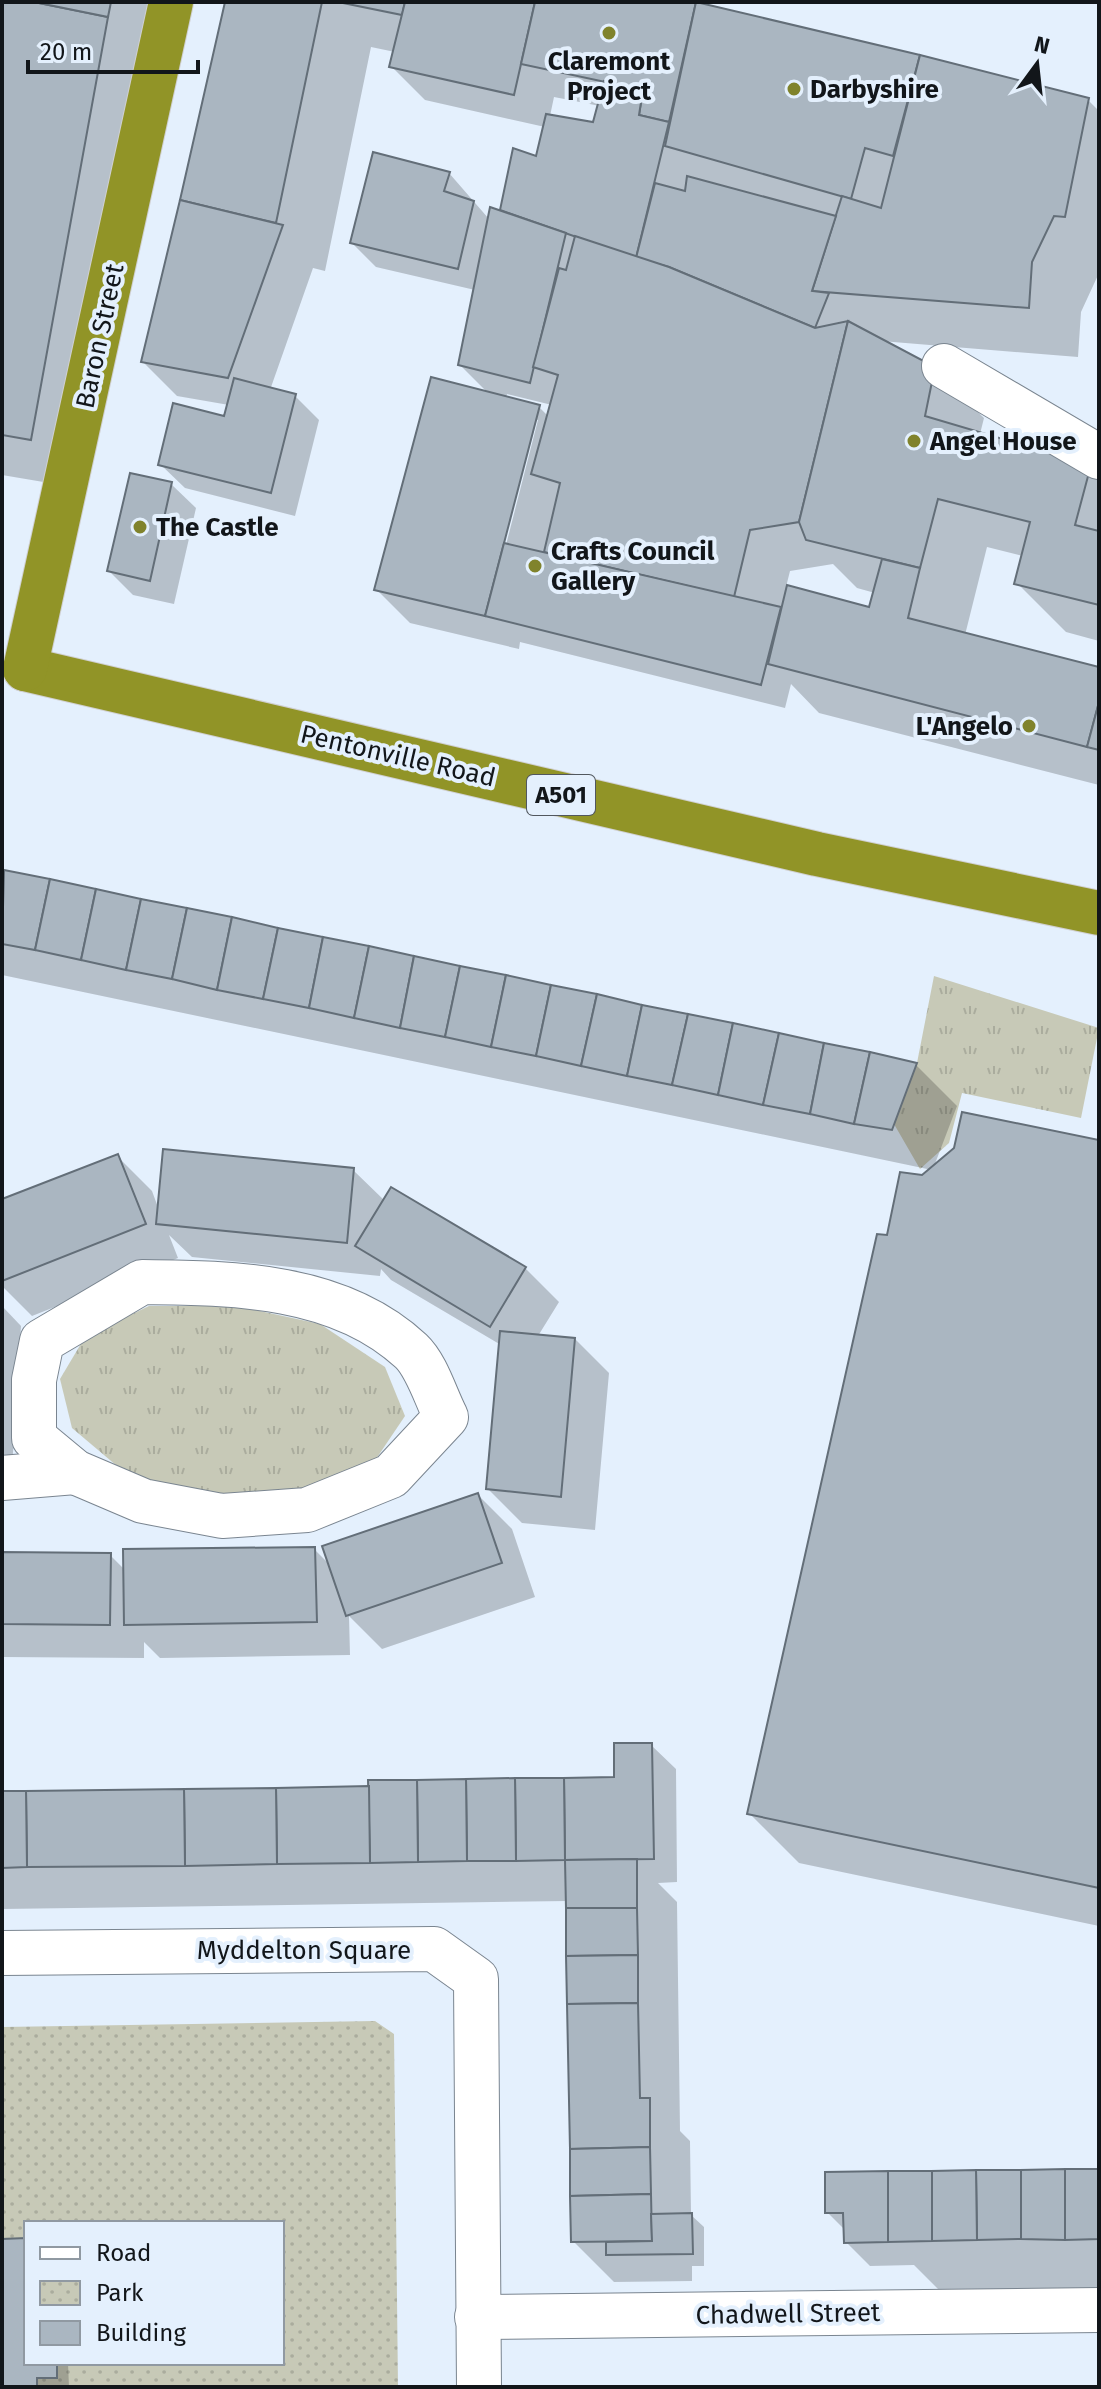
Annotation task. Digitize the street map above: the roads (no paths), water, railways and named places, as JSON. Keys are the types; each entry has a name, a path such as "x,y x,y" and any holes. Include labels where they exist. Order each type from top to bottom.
{"highway":[{"name":"Baron Street","path":"14,678 171,2"},
{"path":"2,619 14,678"},
{"name":"Pentonville Road","path":"14,678 1099,913"}],"street":[{"path":"944,366 1099,457"},
{"path":"2,1478 75,1472 143,1501 222,1516 307,1510 391,1476 446,1417 413,1353 346,1307 240,1283 142,1282 42,1341 34,1380 34,1438 75,1472"},
{"name":"Myddelton Square","path":"2,1953 434,1949 476,1979 479,2387"},
{"name":"Chadwell Street","path":"477,2317 1099,2310"}],"place":[{"name":"Claremont Project","path":"609,33"},
{"name":"Darbyshire","path":"794,89"},
{"name":"Angel House","path":"914,441"},
{"name":"The Castle","path":"140,527"},
{"name":"Crafts Council Gallery","path":"535,566"},
{"name":"L'Angelo","path":"1029,726"}]}
